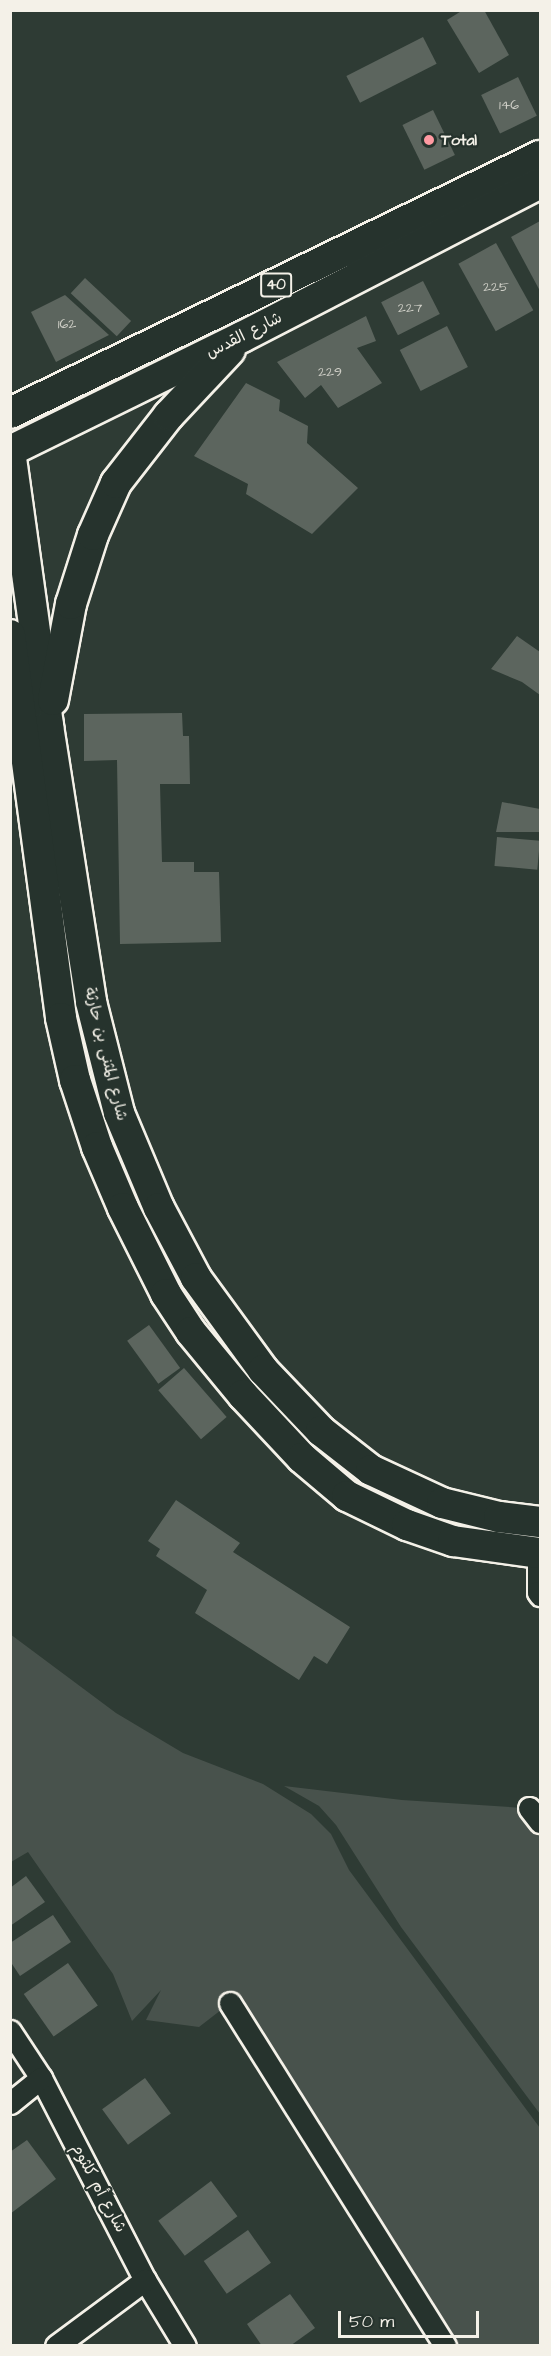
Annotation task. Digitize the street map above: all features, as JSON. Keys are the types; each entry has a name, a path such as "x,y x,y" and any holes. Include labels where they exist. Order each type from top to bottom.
{"highway":[{"name":"شارع القدس","path":"10,413 540,156"},
{"name":"شارع القدس","path":"10,451 242,337 540,183"},
{"path":"48,726 71,604 93,536 116,483 169,415 242,337"},
{"name":"شارع المثنى بن حارثة","path":"10,451 48,726 91,1002 119,1113 159,1208 196,1278 262,1370 321,1431 371,1470 442,1503 499,1517 540,1522"},
{"name":"شارع المثنى بن حارثة","path":"10,635 61,1018 75,1080 97,1146 123,1208 166,1294 191,1332 243,1395 302,1458 347,1496 407,1525 453,1541 539,1553"}],"street":[{"path":"539,1553 538,1593 540,1595"},
{"path":"230,2003 445,2346"},
{"name":"شارع أم كلثوم","path":"10,2031 41,2078 146,2280 185,2346"},
{"path":"10,2103 41,2078"},
{"path":"56,2346 146,2280"}],"shaded area":[{"path":"10,1634 116,1713 183,1753 263,1784 311,1814 331,1834 349,1870 540,2128 540,2345 452,2345 230,2003 199,2027 146,2020 161,1990 132,2021 113,1974 28,1852 11,1862"},
{"path":"284,1786 402,1800 540,1809 540,2114 401,1927 336,1825 319,1806"}],"building":[{"path":"463,10 484,10 509,55 479,73 447,20"},
{"path":"423,37 437,64 360,103 346,76"},
{"path":"518,77 537,116 500,134 481,95"},
{"name":"Total","path":"433,110 455,155 424,170 402,125"},
{"path":"540,221 540,291 511,237"},
{"path":"496,243 533,310 496,331 458,264"},
{"path":"85,278 131,321 117,336 71,293"},
{"path":"423,281 440,314 398,335 381,302"},
{"path":"65,295 109,335 56,362 31,312"},
{"path":"366,316 376,341 357,348 382,383 338,408 321,385 305,398 277,362"},
{"path":"447,326 468,367 421,391 400,350"},
{"path":"246,383 280,400 279,411 308,426 307,443 358,488 312,534 246,494 248,484 194,456"},
{"path":"517,636 540,652 540,695 522,682 491,669"},
{"path":"182,713 183,736 189,736 190,784 160,784 162,862 194,862 194,872 219,872 221,942 120,944 117,760 84,761 84,714"},
{"path":"502,802 540,809 540,832 496,832"},
{"path":"497,837 540,841 537,870 494,866"},
{"path":"149,1325 180,1368 158,1384 127,1341"},
{"path":"184,1368 227,1417 201,1439 158,1390"},
{"path":"176,1500 240,1543 233,1552 350,1627 327,1664 314,1656 299,1680 195,1613 207,1590 156,1556 160,1549 148,1541"},
{"path":"26,1876 45,1902 10,1926 10,1888"},
{"path":"53,1915 71,1942 20,1976 10,1961 10,1943"},
{"path":"68,1963 98,2006 54,2037 24,1994"},
{"path":"145,2078 171,2114 128,2145 102,2109"},
{"path":"27,2140 56,2179 10,2214 10,2152"},
{"path":"211,2181 237,2216 185,2256 158,2221"},
{"path":"248,2230 271,2263 227,2294 204,2261"},
{"path":"290,2294 315,2328 290,2346 262,2346 247,2324"}],"place":[{"name":"Total","path":"429,140"}]}
